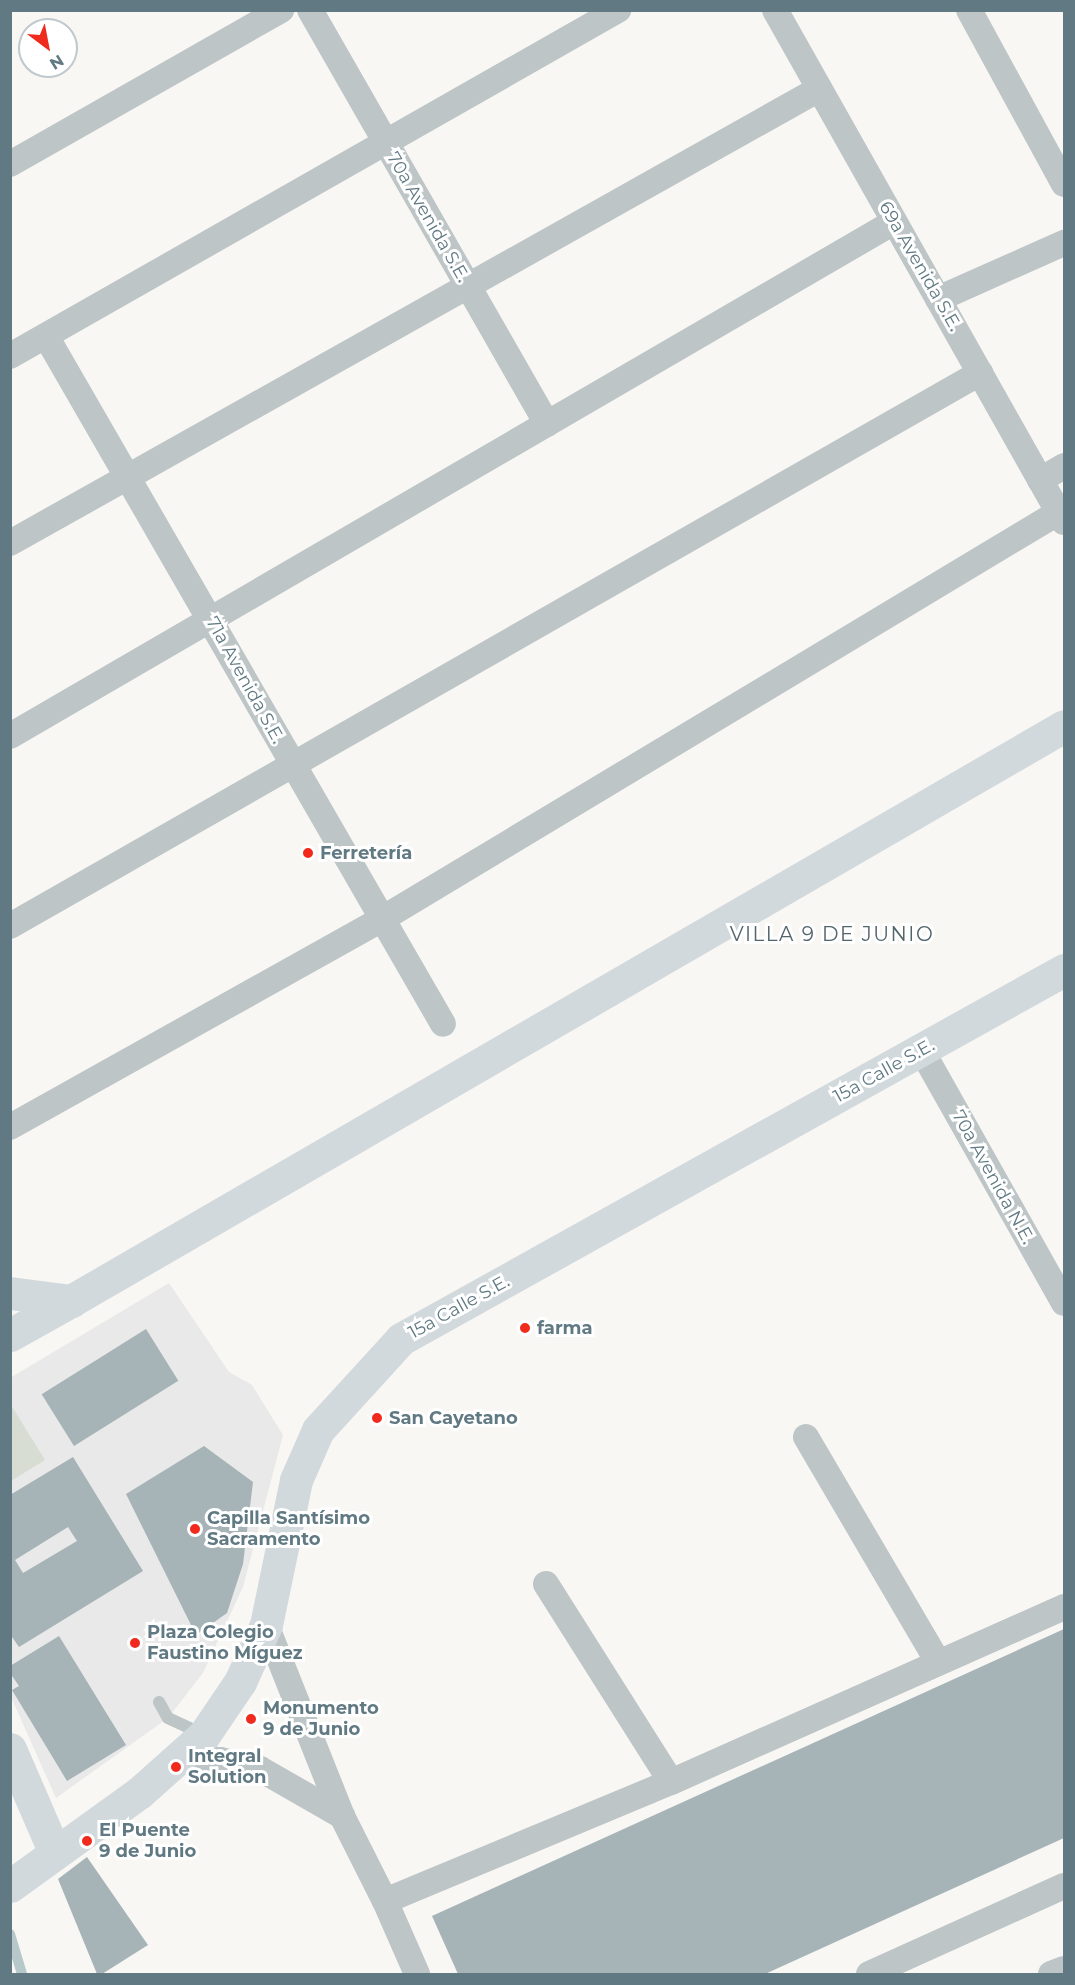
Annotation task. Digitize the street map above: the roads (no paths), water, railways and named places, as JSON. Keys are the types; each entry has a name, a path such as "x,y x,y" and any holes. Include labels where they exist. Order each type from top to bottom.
{"street":[{"path":"10,165 281,10"},
{"name":"70a Avenida S.E.","path":"310,10 548,424"},
{"path":"10,356 618,10"},
{"name":"69a Avenida S.E.","path":"775,10 1062,517"},
{"path":"969,10 1065,184"},
{"path":"10,543 819,89"},
{"path":"10,736 894,222"},
{"path":"938,299 1065,243"},
{"name":"71a Avenida S.E.","path":"46,336 212,620 443,1024"},
{"path":"10,926 980,373"},
{"path":"1040,480 1065,466"},
{"path":"10,1127 382,919 1062,517"},
{"path":"10,1335 1065,726"},
{"name":"15a Calle S.E.","path":"10,1886 179,1759 204,1735 240,1683 266,1625 296,1480 318,1430 401,1339 1065,970"},
{"name":"70a Avenida N.E.","path":"922,1051 1065,1303"},
{"path":"10,1293 71,1301"},
{"path":"806,1437 938,1662"},
{"path":"546,1584 671,1782"},
{"path":"385,1901 671,1782 1065,1607"},
{"path":"266,1625 342,1816 385,1901 417,1974"},
{"path":"10,1749 47,1859"},
{"path":"179,1759 220,1760 260,1769 342,1816"},
{"path":"869,1974 1065,1886"},
{"path":"1051,1974 1065,1968"}],"lane":[{"path":"159,1702 168,1718 204,1735"}],"waterway":[{"path":"10,1934 22,1974"}],"place":[{"name":"Ferretería","path":"308,853"},
{"name":"farma","path":"525,1328"},
{"name":"San Cayetano","path":"377,1418"},
{"name":"Capilla Santísimo Sacramento","path":"195,1529"},
{"name":"Plaza Colegio Faustino Míguez","path":"135,1643"},
{"name":"Monumento 9 de Junio","path":"251,1719"},
{"name":"Integral Solution","path":"176,1767"},
{"name":"El Puente 9 de Junio","path":"87,1841"}],"district":[{"name":"VILLA 9 DE JUNIO","path":"832,934"}]}
